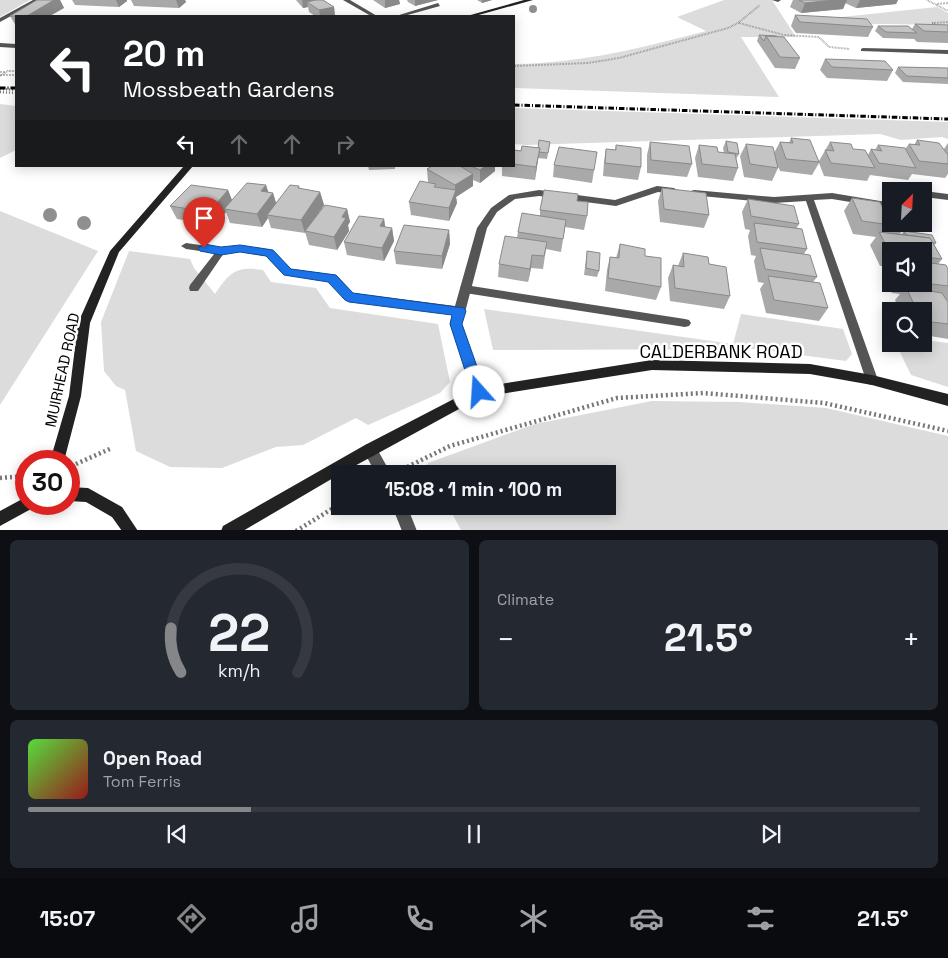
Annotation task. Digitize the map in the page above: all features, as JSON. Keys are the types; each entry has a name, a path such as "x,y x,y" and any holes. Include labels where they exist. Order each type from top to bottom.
{"street":[{"path":"0,20 37,0"},
{"path":"346,0 372,15"},
{"path":"474,15 530,0"},
{"path":"403,15 438,5"},
{"path":"0,45 15,46"},
{"path":"863,50 948,52"},
{"name":"MUIRHEAD ROAD","path":"60,450 75,396 84,323 115,250 188,167"},
{"path":"479,392 456,324 482,228 494,210 512,197 539,193 616,203 657,189 774,200 832,196 882,204"},
{"path":"932,195 948,197"},
{"path":"809,197 872,380"},
{"path":"186,246 221,251 240,249 269,253 288,272 332,278 349,297 460,311"},
{"path":"194,288 221,251"},
{"path":"465,289 685,323"},
{"name":"CALDERBANK ROAD","path":"228,530 370,450 479,392 652,365 810,369 872,380 948,400"},
{"path":"370,450 379,465"},
{"path":"80,495 88,495 116,512 131,530"},
{"path":"0,519 15,510"},
{"path":"403,515 410,530"}],"path":[{"path":"515,66 588,63 619,58 728,28 738,23 761,3 776,0"},
{"path":"927,0 948,11"},
{"path":"936,4 948,3"},
{"path":"941,29 934,23 948,22"},
{"path":"738,23 784,35 819,37 829,47 863,50"},
{"path":"0,74 8,70 15,71"},
{"path":"0,74 15,75"},
{"path":"0,91 15,92"},
{"path":"411,465 450,446 617,398 703,393 824,403 948,431"},
{"path":"80,462 112,448"},
{"path":"0,478 15,477"},
{"path":"296,530 331,509"}],"shaded area":[{"path":"0,0 30,0 0,17"},
{"path":"724,0 772,0 796,37 741,37 779,97 515,88 515,64 564,61 612,54 706,31 677,17"},
{"path":"937,7 948,13 948,25 815,23 813,20"},
{"path":"0,104 15,106 15,150 0,158"},
{"path":"515,108 948,122 948,139 942,137 901,140 880,134 515,144"},
{"path":"0,211 98,251 0,405"},
{"path":"129,251 190,259 194,268 215,294 225,280 235,272 246,269 263,270 271,282 316,288 330,308 438,324 450,382 440,393 368,425 356,418 303,445 276,447 222,468 170,467 136,451 125,390 116,386 104,371 101,322"},
{"path":"484,309 733,344 741,314 843,329 852,354 846,361 754,349 493,350"},
{"path":"932,341 948,343 948,387 911,375 900,352 932,352"},
{"path":"652,401 739,402 826,408 948,436 948,530 461,530 453,515 616,515 616,465 427,465 535,424"}],"building":[{"path":"37,0 54,0 29,15 10,16"},
{"path":"323,0 334,7 319,10 307,2"},
{"path":"799,0 834,0 805,3"},
{"path":"795,15 867,19 873,27 800,22"},
{"path":"915,24 948,25 948,32 924,31"},
{"path":"878,26 908,26 917,33 886,32"},
{"path":"759,35 778,37 766,36 764,41"},
{"path":"766,36 784,37 800,58 780,57"},
{"path":"825,59 885,61 893,70 832,67"},
{"path":"898,67 948,68 948,78 907,76"},
{"path":"791,138 810,140 819,162 786,159 780,142 793,143"},
{"path":"539,140 550,142 548,153 539,152"},
{"path":"917,140 939,143 948,155 948,164 919,161 909,144 920,145"},
{"path":"726,141 737,143 739,154 728,152"},
{"path":"650,142 689,146 692,164 651,160"},
{"path":"830,142 851,144 853,149 865,150 875,168 831,163 825,150 834,151"},
{"path":"746,144 773,147 778,168 750,164"},
{"path":"616,145 641,148 641,167 605,163 606,149 616,150"},
{"path":"699,145 717,147 718,152 735,154 738,168 702,164"},
{"path":"878,145 905,148 916,168 879,163 871,149 882,151"},
{"path":"522,146 540,148 536,167 515,164 515,150 521,151"},
{"path":"559,147 597,152 594,170 554,165"},
{"path":"430,167 462,167 473,174 455,185 427,169"},
{"path":"473,167 484,167 480,170"},
{"path":"420,181 436,184 434,187 456,190 449,208 409,202"},
{"path":"247,183 266,185 261,191 273,193 257,214 224,209"},
{"path":"191,185 228,190 209,212 170,206"},
{"path":"290,185 320,192 301,220 267,215"},
{"path":"662,188 706,193 709,215 664,209"},
{"path":"544,190 578,194 577,201 588,202 587,216 540,210"},
{"path":"852,198 880,202 882,206 882,224 862,221"},
{"path":"748,199 794,206 799,224 751,216"},
{"path":"325,205 347,209 342,217 346,218 334,237 305,231"},
{"path":"522,213 566,220 563,239 518,232"},
{"path":"359,216 384,219 380,226 392,228 382,248 344,242"},
{"path":"754,223 802,229 807,249 757,242"},
{"path":"404,225 449,230 442,256 394,251"},
{"path":"879,232 930,238 942,259 932,258 932,242 885,242"},
{"path":"904,232 932,235 936,243 932,243 930,238 906,235"},
{"path":"505,236 547,242 544,256 532,255 530,269 499,264"},
{"path":"620,244 645,249 645,256 661,258 661,287 608,278 610,257 619,258"},
{"path":"760,248 810,255 817,277 765,269"},
{"path":"587,251 600,253 599,271 586,268"},
{"path":"683,253 708,257 709,264 726,267 730,296 675,288 673,265 684,267"},
{"path":"932,263 946,265 948,269 948,286 932,284"},
{"path":"768,276 820,283 828,308 774,300"},
{"path":"908,292 942,293 948,301 948,324 932,322 932,302 913,302"}],"railway":[{"path":"0,88 15,88"},
{"path":"515,105 948,119"}],"route":[{"path":"204,248 221,251 240,249 269,253 288,272 332,278 349,297 460,311 456,324 479,392"}]}
